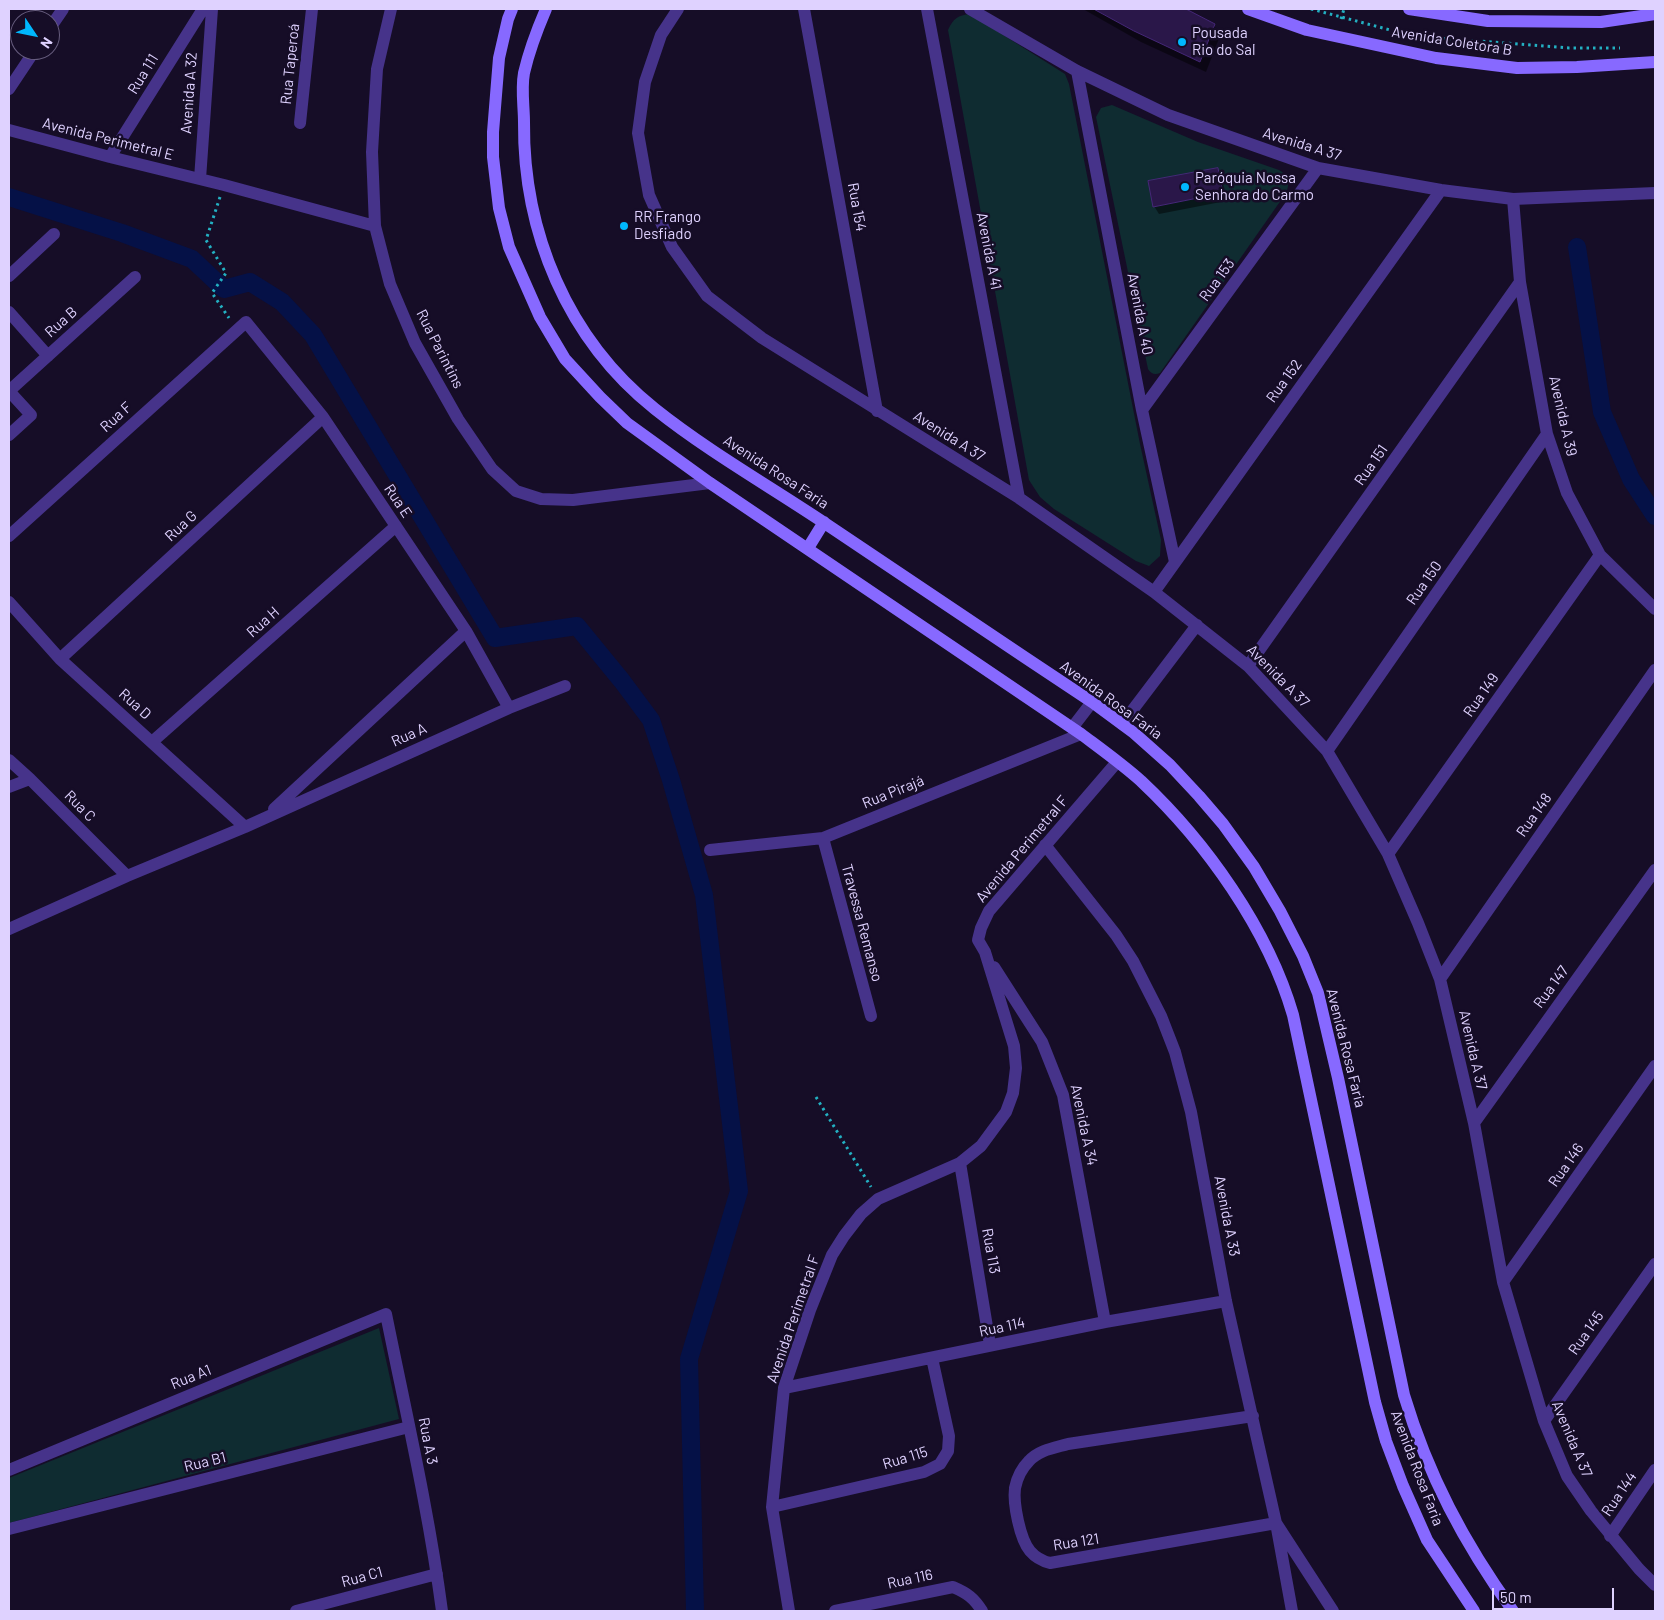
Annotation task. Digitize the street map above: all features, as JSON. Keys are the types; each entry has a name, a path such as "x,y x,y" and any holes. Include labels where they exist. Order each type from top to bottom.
{"street":[{"name":"Rua 111","path":"110,157 203,9"},
{"name":"Avenida A 32","path":"200,179 212,9"},
{"name":"Rua Taperoá","path":"300,123 312,9"},
{"name":"Rua Parintins","path":"391,9 378,69 372,152 375,226 390,284 415,343 463,426 492,469 516,491 541,499 573,500 710,483"},
{"name":"Avenida Rosa Faria","path":"512,9 499,58 493,132 493,157 499,208 509,247 540,317 565,359 627,423 710,483 1076,731 1139,779 1168,808 1207,855 1236,895 1274,961 1287,992 1325,1158 1375,1402 1386,1441 1403,1486 1427,1540 1474,1611"},
{"name":"Avenida Rosa Faria","path":"546,9 535,35 524,76 523,152 530,200 538,234 564,301 604,358 654,408 703,444 824,522 1122,724 1170,765 1200,796 1254,867 1280,911 1303,956 1318,993 1338,1078 1404,1395 1414,1428 1448,1508 1470,1547 1513,1611"},
{"name":"Avenida A 37","path":"678,9 661,35 646,82 638,133 649,195 672,247 707,296 762,338 1019,498 1154,592 1248,666 1327,751 1388,854 1440,979 1474,1123 1503,1282 1544,1421 1568,1476 1610,1536 1655,1585"},
{"name":"Rua 154","path":"804,9 877,411"},
{"name":"Avenida A 41","path":"927,9 1019,498"},
{"name":"Avenida A 37","path":"970,9 1077,71 1168,115 1318,168 1441,190 1513,199 1655,193"},
{"name":"Avenida Coletora B","path":"1248,9 1307,30 1436,58 1517,68 1577,67 1655,62"},
{"name":"Avenida Coletora B","path":"1409,9 1488,21 1601,22 1655,14"},
{"path":"9,89 28,60"},
{"name":"Avenida A 40","path":"1077,71 1142,410 1175,562"},
{"name":"Avenida Perimetral E","path":"9,130 375,226"},
{"name":"Rua 153","path":"1142,410 1318,168"},
{"name":"Rua 152","path":"1154,592 1441,190"},
{"name":"Avenida A 39","path":"1513,199 1520,282 1547,434 1567,492 1600,555 1655,609"},
{"path":"9,276 54,234"},
{"name":"Rua B","path":"9,391 136,276"},
{"name":"Rua 151","path":"1248,666 1520,282"},
{"path":"9,312 48,356"},
{"name":"Rua E","path":"242,326 323,417 466,632 509,708"},
{"name":"Rua F","path":"9,536 242,326"},
{"path":"9,391 31,415 9,435"},
{"name":"Rua G","path":"60,659 323,417"},
{"name":"Rua 150","path":"1327,751 1547,434"},
{"path":"808,548 824,522"},
{"name":"Rua H","path":"152,742 396,526"},
{"name":"Rua 149","path":"1388,854 1600,555"},
{"name":"Rua D","path":"9,602 60,659 245,827"},
{"path":"1122,724 1197,625"},
{"name":"Rua A","path":"267,816 466,632"},
{"name":"Rua 148","path":"1440,979 1655,670"},
{"name":"Rua A","path":"9,929 127,876 245,827 509,708 565,686"},
{"path":"1076,731 1092,702"},
{"name":"Rua Pirajá","path":"710,850 823,838 1076,731"},
{"name":"Rua C","path":"9,760 127,876"},
{"name":"Avenida Perimetral F","path":"789,1611 772,1507 784,1388 810,1310 832,1255 861,1214 878,1199 960,1163 982,1146 1006,1112 1013,1093 1016,1068 1014,1046 985,952 978,940 981,928 989,911 1117,762"},
{"path":"9,787 30,779"},
{"name":"Travessa Remanso","path":"823,838 871,1016"},
{"name":"Avenida A 33","path":"1045,845 1116,935 1133,962 1161,1016 1174,1052 1191,1112 1226,1301 1276,1523 1333,1611"},
{"name":"Rua 147","path":"1474,1123 1655,870"},
{"name":"Avenida A 34","path":"985,952 1042,1042 1063,1095 1105,1322"},
{"name":"Rua 146","path":"1503,1282 1655,1066"},
{"name":"Rua 113","path":"960,1163 990,1345"},
{"name":"Rua 145","path":"1544,1421 1655,1264"},
{"name":"Rua 114","path":"784,1388 1105,1322 1226,1301"},
{"name":"Rua A 3","path":"386,1314 437,1574 442,1611"},
{"name":"Rua A1","path":"9,1470 386,1314"},
{"name":"Rua 115","path":"772,1507 924,1472 940,1464 948,1451 949,1436 932,1358"},
{"name":"Rua 121","path":"1253,1416 1068,1444 1047,1449 1036,1454 1020,1472 1015,1489 1017,1516 1028,1549 1039,1559 1050,1563 1276,1523"},
{"name":"Rua B1","path":"9,1528 409,1426"},
{"name":"Rua 144","path":"1610,1536 1655,1470"},
{"path":"1276,1523 1292,1611"},
{"name":"Rua C1","path":"296,1611 437,1574"},
{"name":"Rua 116","path":"835,1611 953,1587 974,1598 982,1611"}],"path":[{"path":"1311,9 1412,36 1569,48 1627,48"},
{"path":"224,185 206,240 226,273 212,293 242,326"},
{"path":"816,1097 878,1199"}],"green space":[{"path":"970,14 1065,74 1069,84 1140,444 1161,540 1160,556 1149,566 1136,561 1054,509 1040,497 1029,480 948,30 956,18"},
{"path":"1112,105 1198,142 1279,170 1285,174 1288,180 1286,193 1160,373 1156,374 1148,369 1096,117 1101,108"},
{"path":"379,1328 399,1419 9,1523 9,1478"}],"building":[{"name":"Pousada Rio do Sal","path":"1094,9 1186,9 1215,24 1200,62 1134,31"},
{"name":"Paróquia Nossa Senhora do Carmo","path":"1218,168 1223,193 1153,207 1148,181"}],"waterway":[{"path":"9,197 122,233 192,259 224,289 250,282 282,302 313,335 495,638 577,626 651,720 671,780 704,895 739,1191 689,1359 695,1611"},
{"path":"1577,247 1602,412 1631,479 1655,516"}],"place":[{"name":"Pousada Rio do Sal","path":"1182,42"},
{"name":"Paróquia Nossa Senhora do Carmo","path":"1185,187"},
{"name":"RR Frango Desfiado","path":"624,226"}]}
